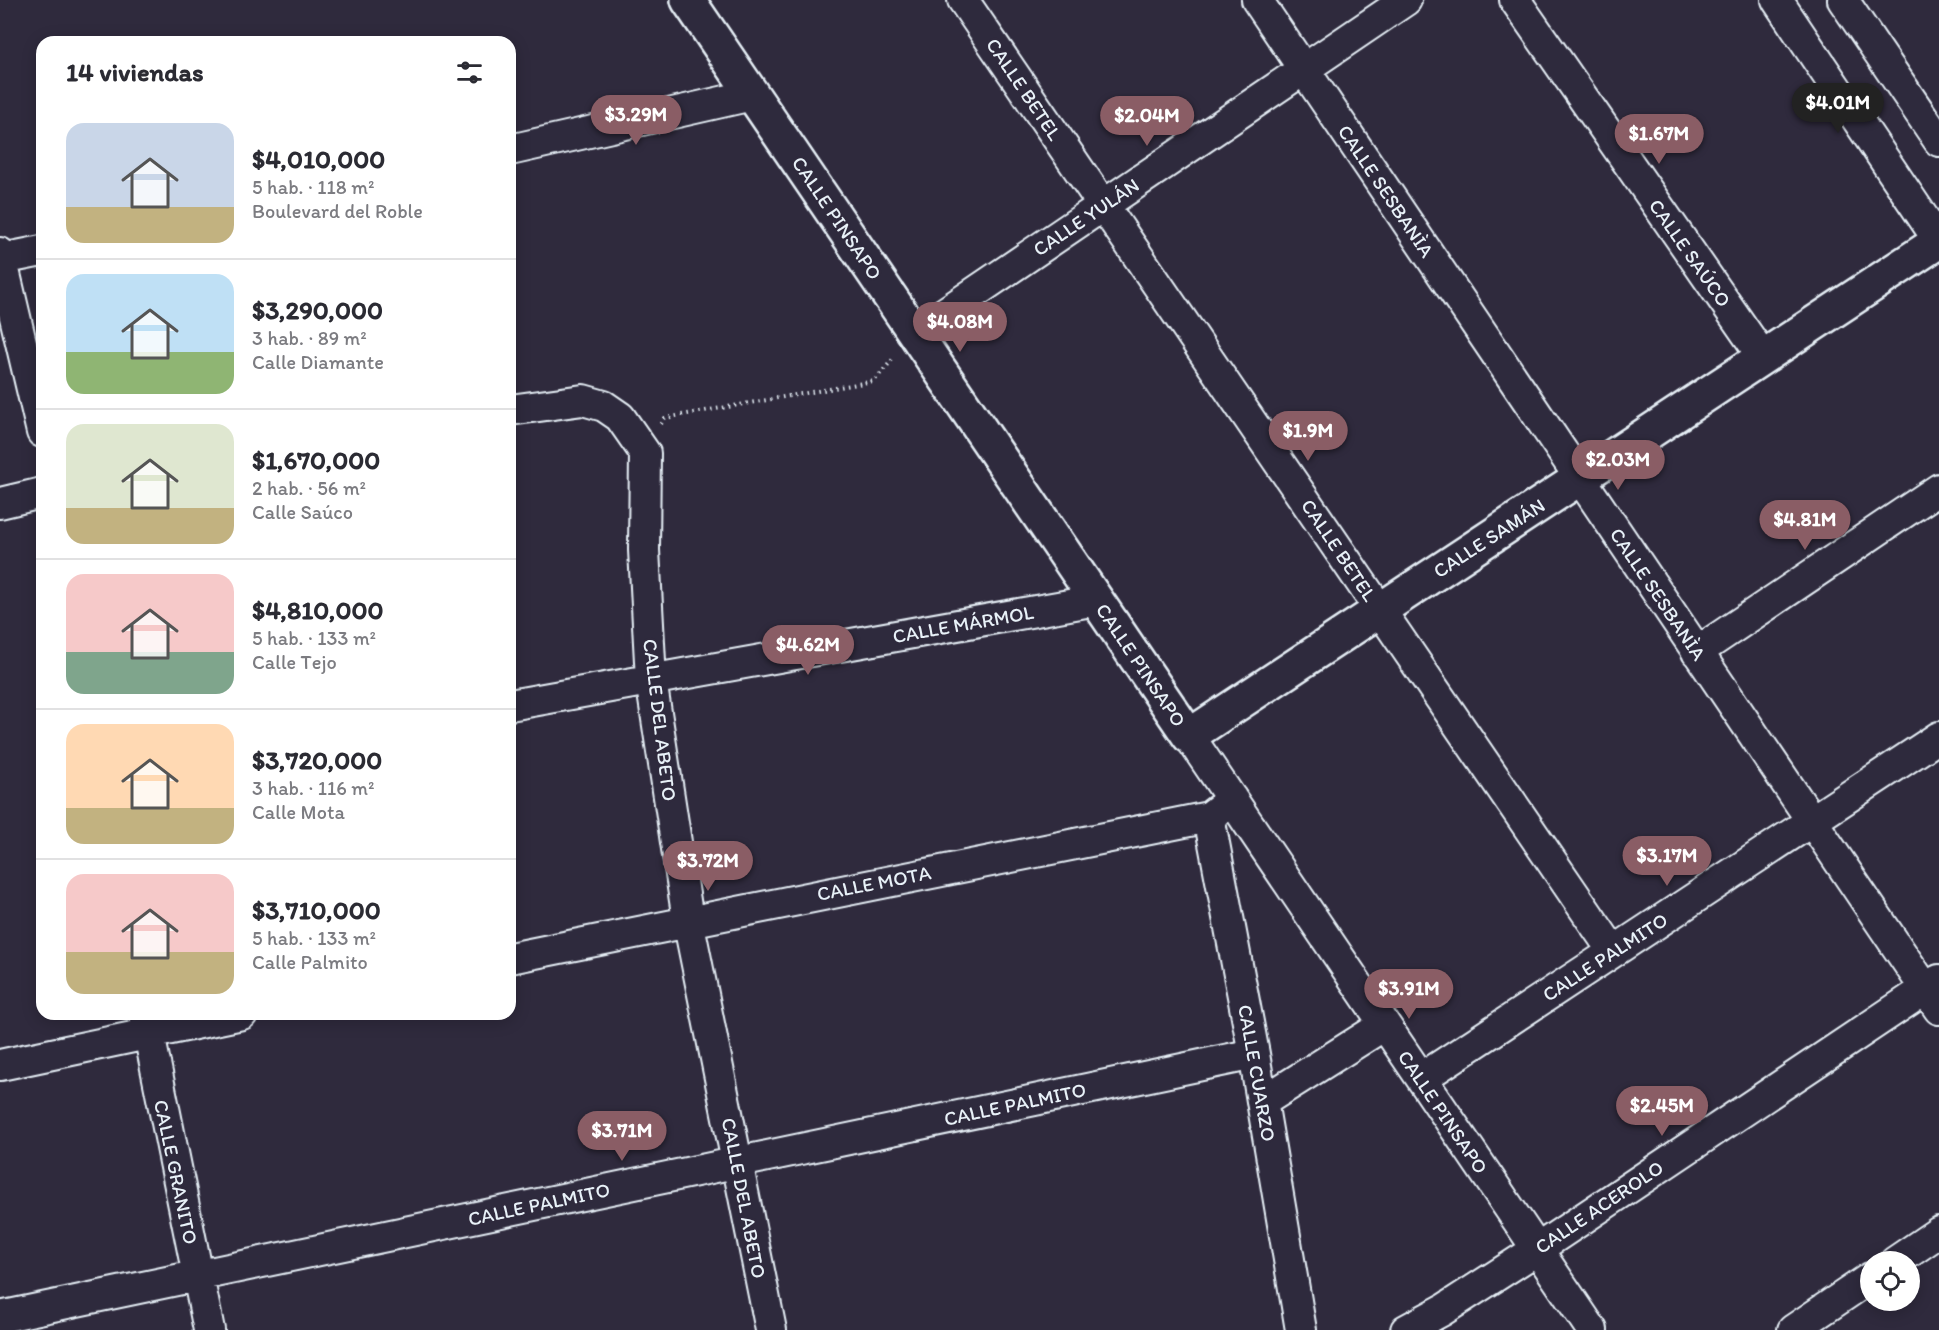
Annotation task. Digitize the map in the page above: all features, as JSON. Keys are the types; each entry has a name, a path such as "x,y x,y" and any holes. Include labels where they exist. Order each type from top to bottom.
{"street":[{"name":"CALLE PINSAPO","path":"688,0 1592,1330"},
{"name":"CALLE BETEL","path":"963,0 1613,951"},
{"name":"CALLE SESBANÌA","path":"1257,0 1812,821 1934,992"},
{"name":"CALLE YULÁN","path":"915,333 1406,0"},
{"name":"CALLE SAÚCO","path":"1515,0 1763,357"},
{"path":"1777,0 1939,241"},
{"path":"1843,0 1939,141"},
{"path":"516,149 752,95"},
{"name":"CALLE SAMÁN","path":"1189,736 1939,241"},
{"path":"36,251 1,256 36,406"},
{"path":"516,409 583,400 604,406 620,417 645,453"},
{"name":"CALLE DEL ABETO","path":"645,453 644,550 651,680 688,920 771,1330"},
{"path":"1697,652 1939,489"},
{"path":"0,503 36,494"},
{"name":"CALLE MÁRMOL","path":"516,704 1097,600"},
{"name":"CALLE PALMITO","path":"1422,1078 1939,737"},
{"name":"CALLE MOTA","path":"516,957 688,920 1209,817 1232,799"},
{"name":"CALLE CUARZO","path":"1209,817 1254,1054 1301,1330"},
{"name":"CALLE ACEROLO","path":"1406,1330 1443,1310 1934,992"},
{"path":"0,1065 146,1024 184,1020"},
{"name":"CALLE GRANITO","path":"146,1024 209,1330"},
{"path":"1262,1102 1384,1025"},
{"name":"CALLE PALMITO","path":"0,1317 1254,1054"},
{"path":"1911,1251 1939,1232"},
{"path":"1793,1330 1860,1285"}],"path":[{"path":"645,453 664,418 874,381 915,333"}]}
